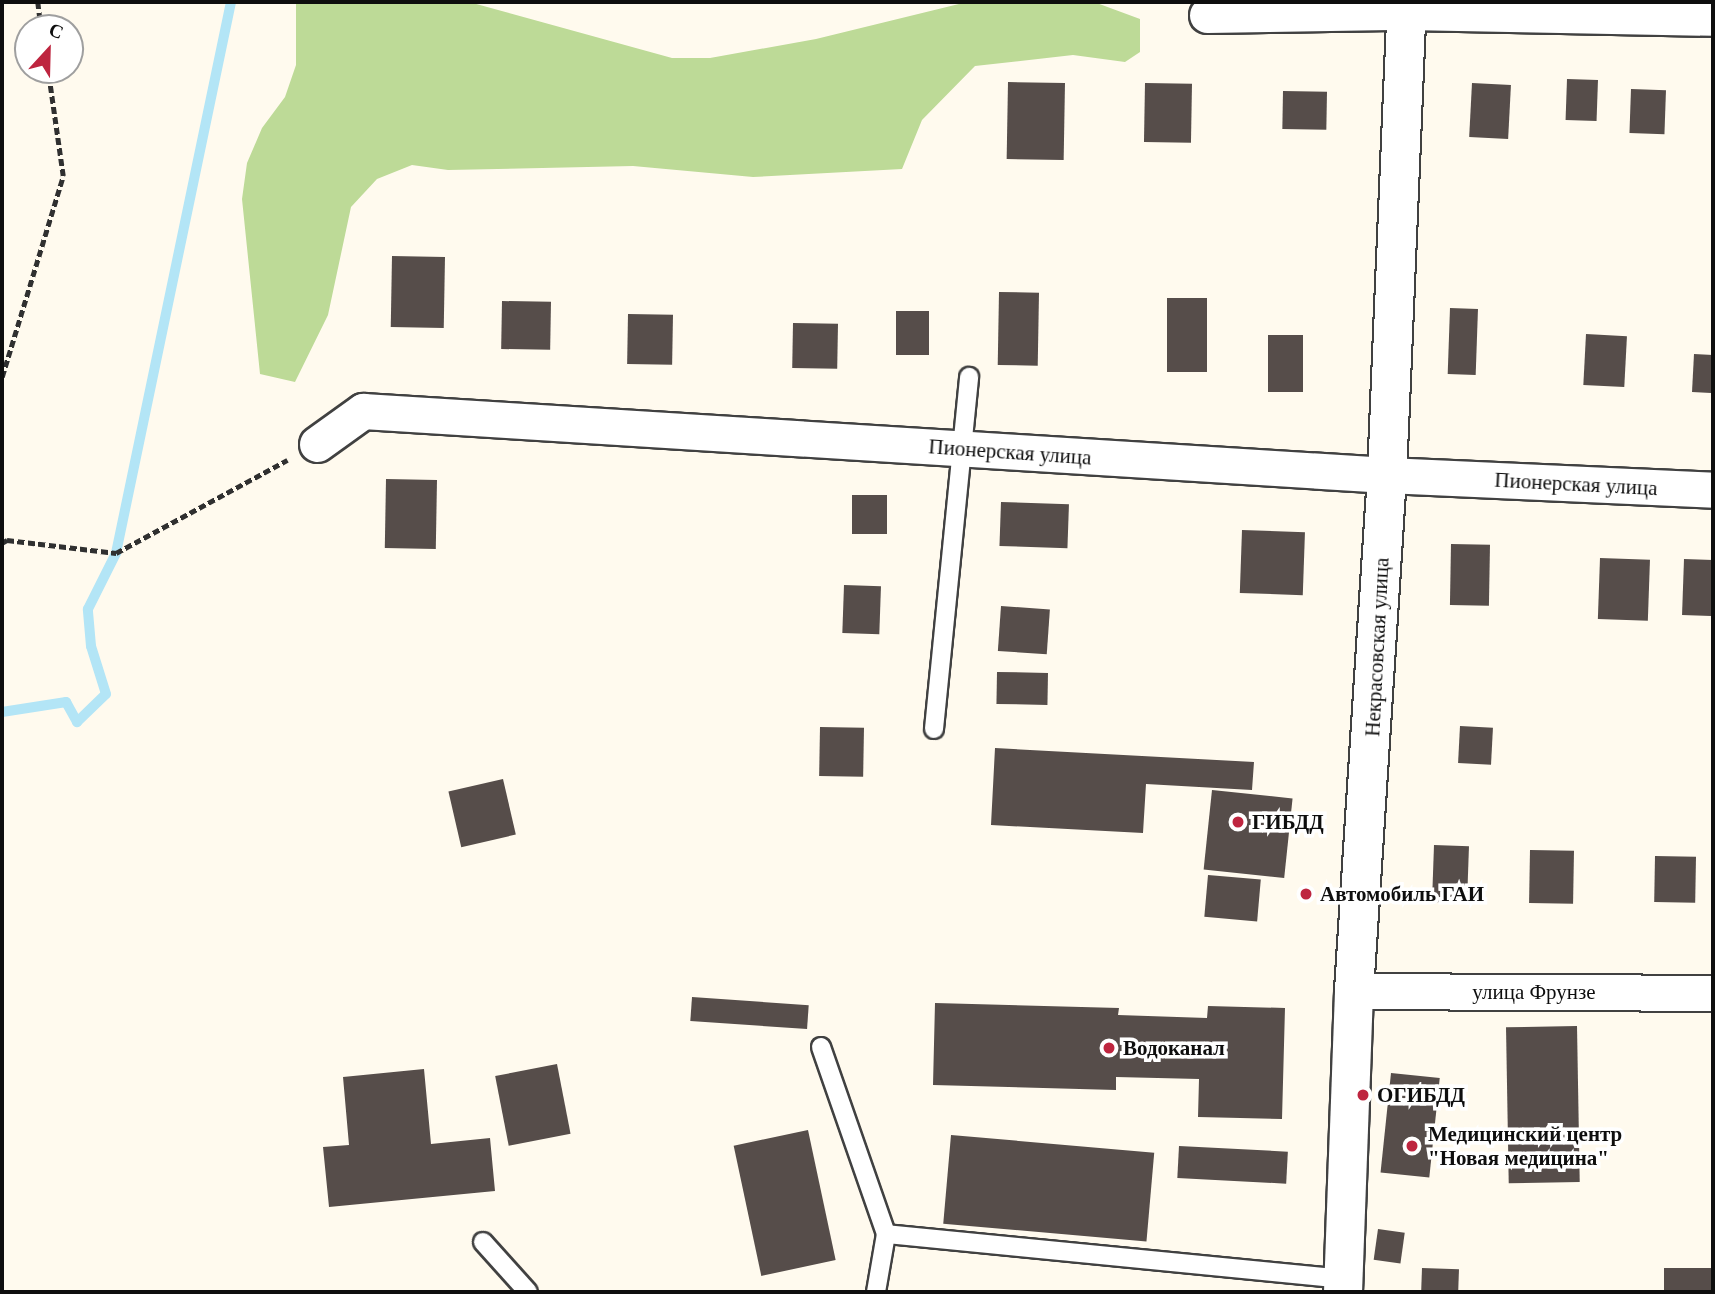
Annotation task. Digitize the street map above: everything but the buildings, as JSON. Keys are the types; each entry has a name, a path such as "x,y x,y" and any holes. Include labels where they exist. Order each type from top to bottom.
{"street":[{"path":"1207,15 1407,7 1713,18"},
{"name":"Некрасовская улица","path":"1343,1286 1354,991 1387,475 1407,7"},
{"name":"Пионерская улица","path":"317,443 363,411 1387,475 1713,490"},
{"name":"улица Фрунзе","path":"1354,991 1713,993"}],"lane":[{"path":"934,729 964,449 969,377"},
{"path":"821,1046 886,1234 876,1292"},
{"path":"886,1234 1343,1286"},
{"path":"483,1242 528,1292"}],"path":[{"path":"2,377 63,176 50,84"},
{"path":"2,543 7,540 116,553 317,443"}],"green space":[{"path":"296,2 469,2 672,58 710,58 816,39 963,3 1094,2 1140,19 1140,52 1125,62 1073,55 975,66 922,120 902,169 753,177 633,166 448,170 412,165 377,179 351,207 328,315 295,382 260,374 242,199 247,163 262,128 285,97 296,65"}],"waterway":[{"path":"2,712 66,702 77,722 106,694 91,646 88,609 116,553 231,2"}],"place":[{"name":"ГИБДД","path":"1238,822"},
{"name":"Автомобиль ГАИ","path":"1306,894"},
{"name":"Водоканал","path":"1109,1048"},
{"name":"ОГИБДД","path":"1363,1095"},
{"name":"Медицинский центр \"Новая медицина\"","path":"1412,1146"}]}
